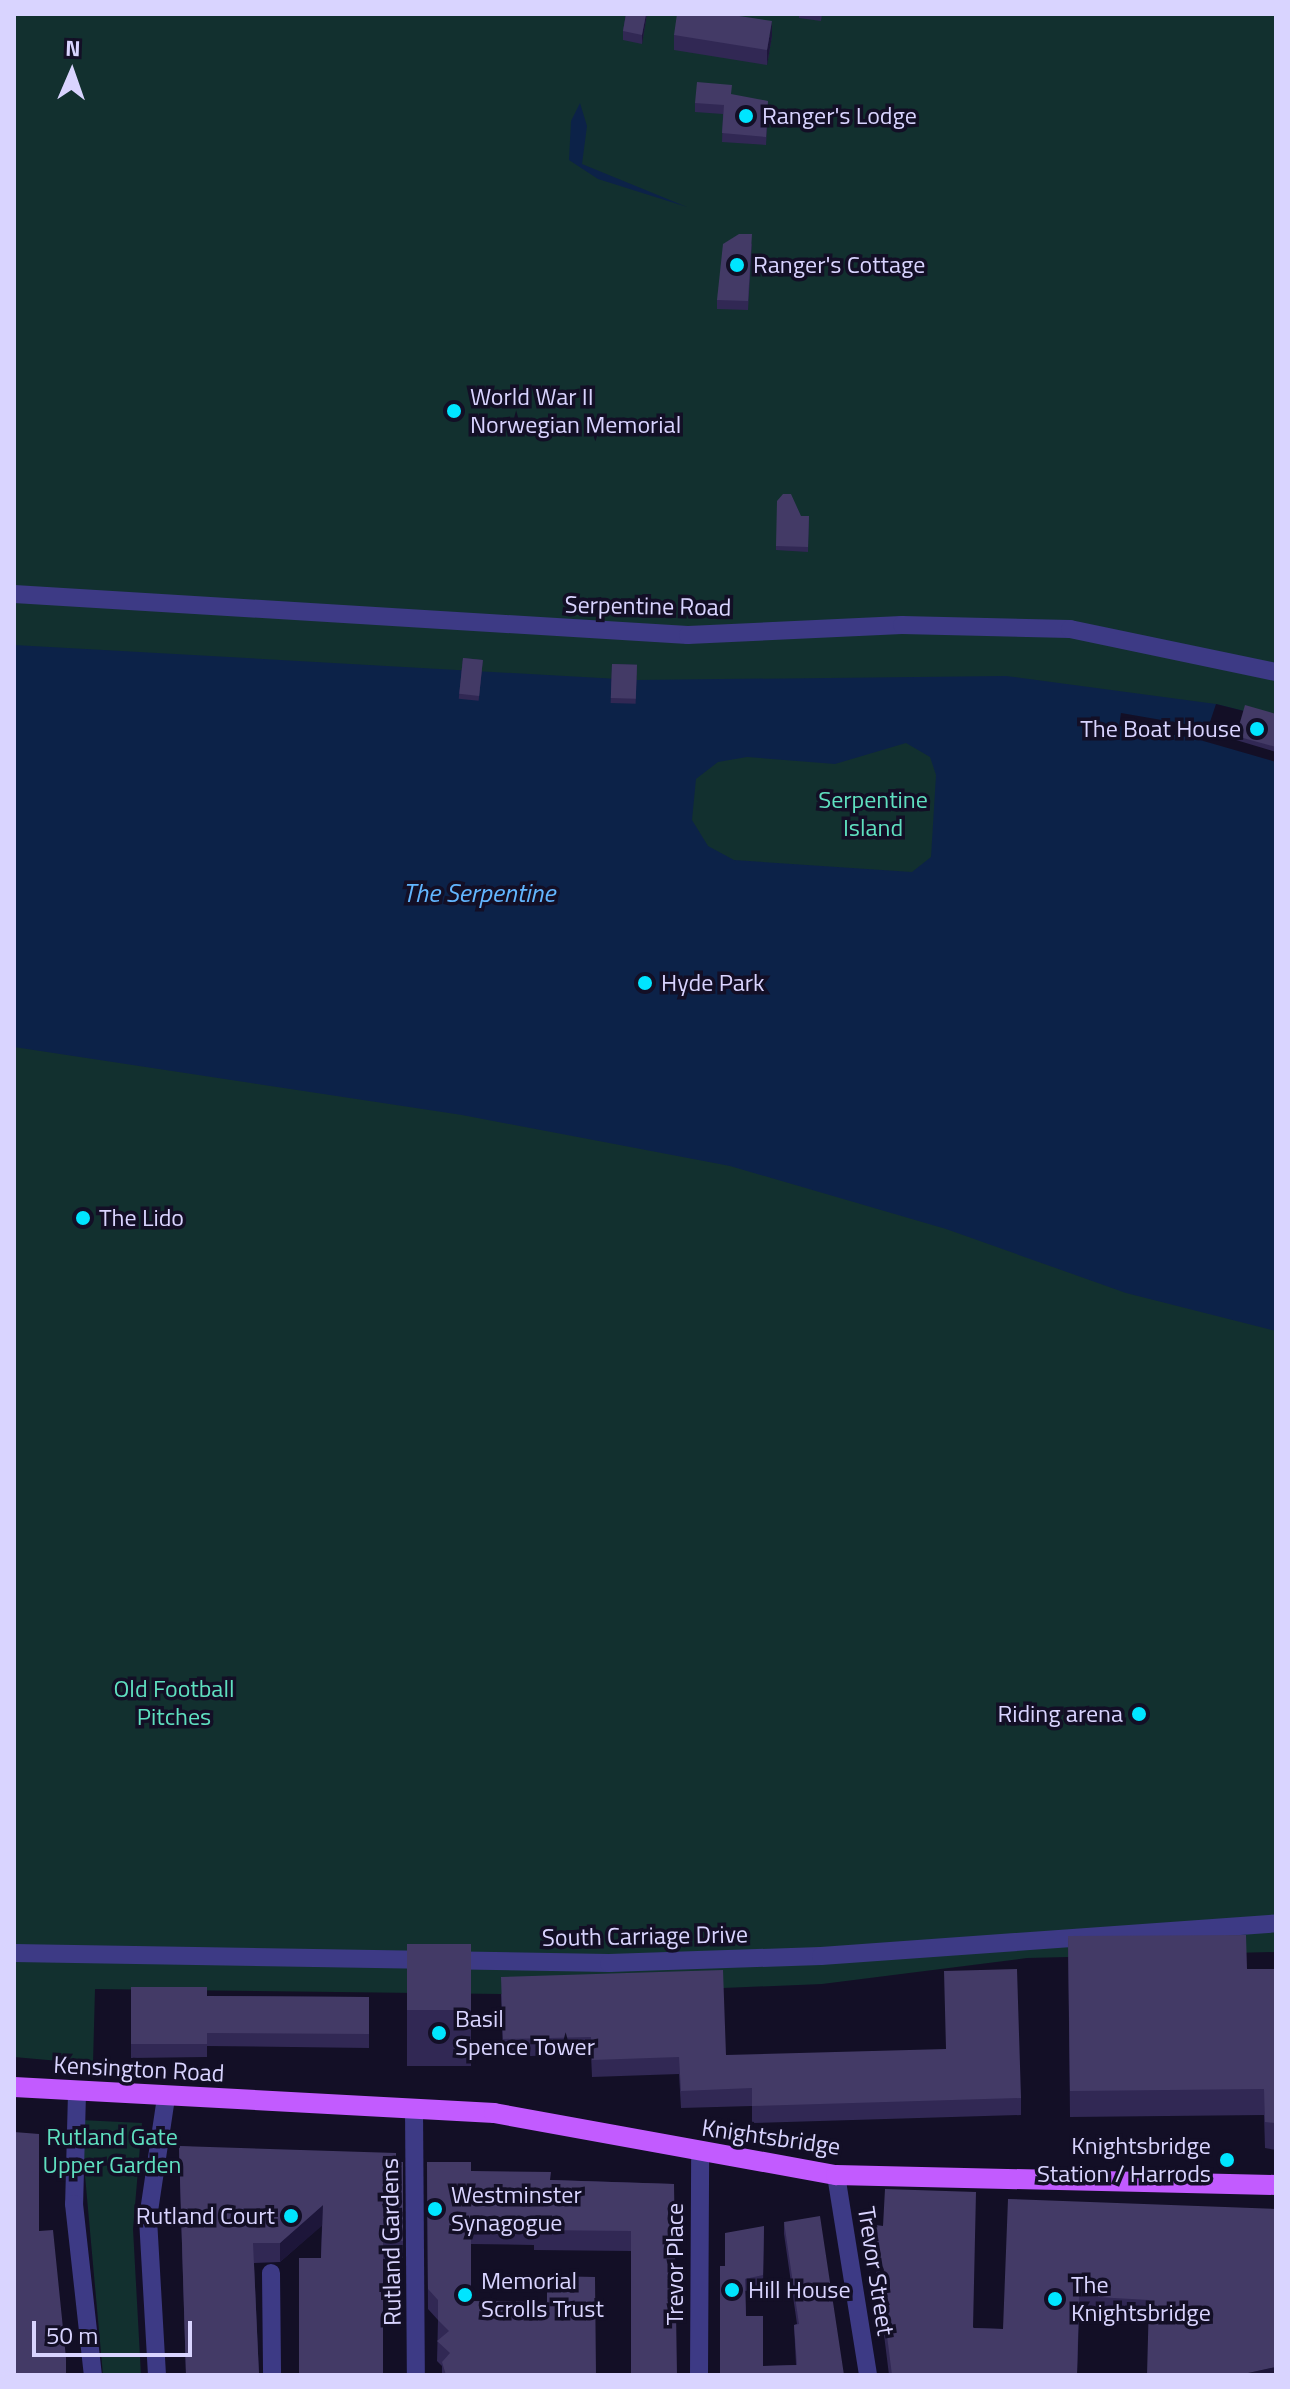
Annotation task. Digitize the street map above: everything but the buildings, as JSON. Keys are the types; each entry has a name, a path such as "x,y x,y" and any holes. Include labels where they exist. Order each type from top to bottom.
{"main road":[{"name":"Kensington Road","path":"14,2087 262,2102"},
{"name":"Knightsbridge","path":"262,2102 414,2108 537,2119 700,2154 836,2175 1276,2185"}],"street":[{"name":"Serpentine Road","path":"14,594 688,635 902,625 1070,629 1276,672"},
{"name":"South Carriage Drive","path":"14,1953 609,1963 821,1956 1276,1923"},
{"path":"77,2093 74,2204 93,2375"},
{"path":"157,2375 148,2218 166,2097"},
{"name":"Rutland Gardens","path":"414,2108 416,2375"},
{"name":"Trevor Place","path":"699,2375 700,2154"},
{"name":"Trevor Street","path":"836,2175 868,2375"},
{"path":"271,2273 272,2375"}],"green space":[{"name":"Hyde Park","path":"14,14 1276,14 1276,1952 1027,1958 822,1984 723,1988 501,1994 95,1989 93,2064 14,2057"},
{"name":"Rutland Gate Upper Garden","path":"80,2120 142,2123 133,2229 141,2375 103,2375"}],"water":[{"path":"580,103 587,126 582,164 687,207 598,179 569,160 571,121"},
{"name":"The Serpentine","path":"14,645 636,680 1006,676 1216,704 1276,719 1276,1331 1126,1293 946,1229 730,1166 462,1115 14,1047","holes":["906,743 930,757 936,775 931,857 912,872 734,860 708,846 692,820 696,779 718,762 747,757 835,764"]}],"pier":[{"path":"1216,704 1276,719 1276,762 1193,738 1119,726 1121,713 1208,728"}],"place":[{"name":"Ranger's Lodge","path":"746,116"},
{"name":"Ranger's Cottage","path":"737,265"},
{"name":"World War II Norwegian Memorial","path":"454,411"},
{"name":"The Boat House","path":"1257,729"},
{"name":"Hyde Park","path":"645,983"},
{"name":"The Lido","path":"83,1218"},
{"name":"Riding arena","path":"1139,1714"},
{"name":"Basil Spence Tower","path":"439,2033"},
{"name":"Knightsbridge Station / Harrods","path":"1227,2160"},
{"name":"Westminster Synagogue","path":"435,2209"},
{"name":"Rutland Court","path":"291,2216"},
{"name":"Hill House","path":"732,2290"},
{"name":"Memorial Scrolls Trust","path":"465,2295"},
{"name":"The Knightsbridge","path":"1055,2299"}],"park label":[{"name":"Serpentine Island","path":"873,814"},
{"name":"Old Football Pitches","path":"174,1703"}]}
